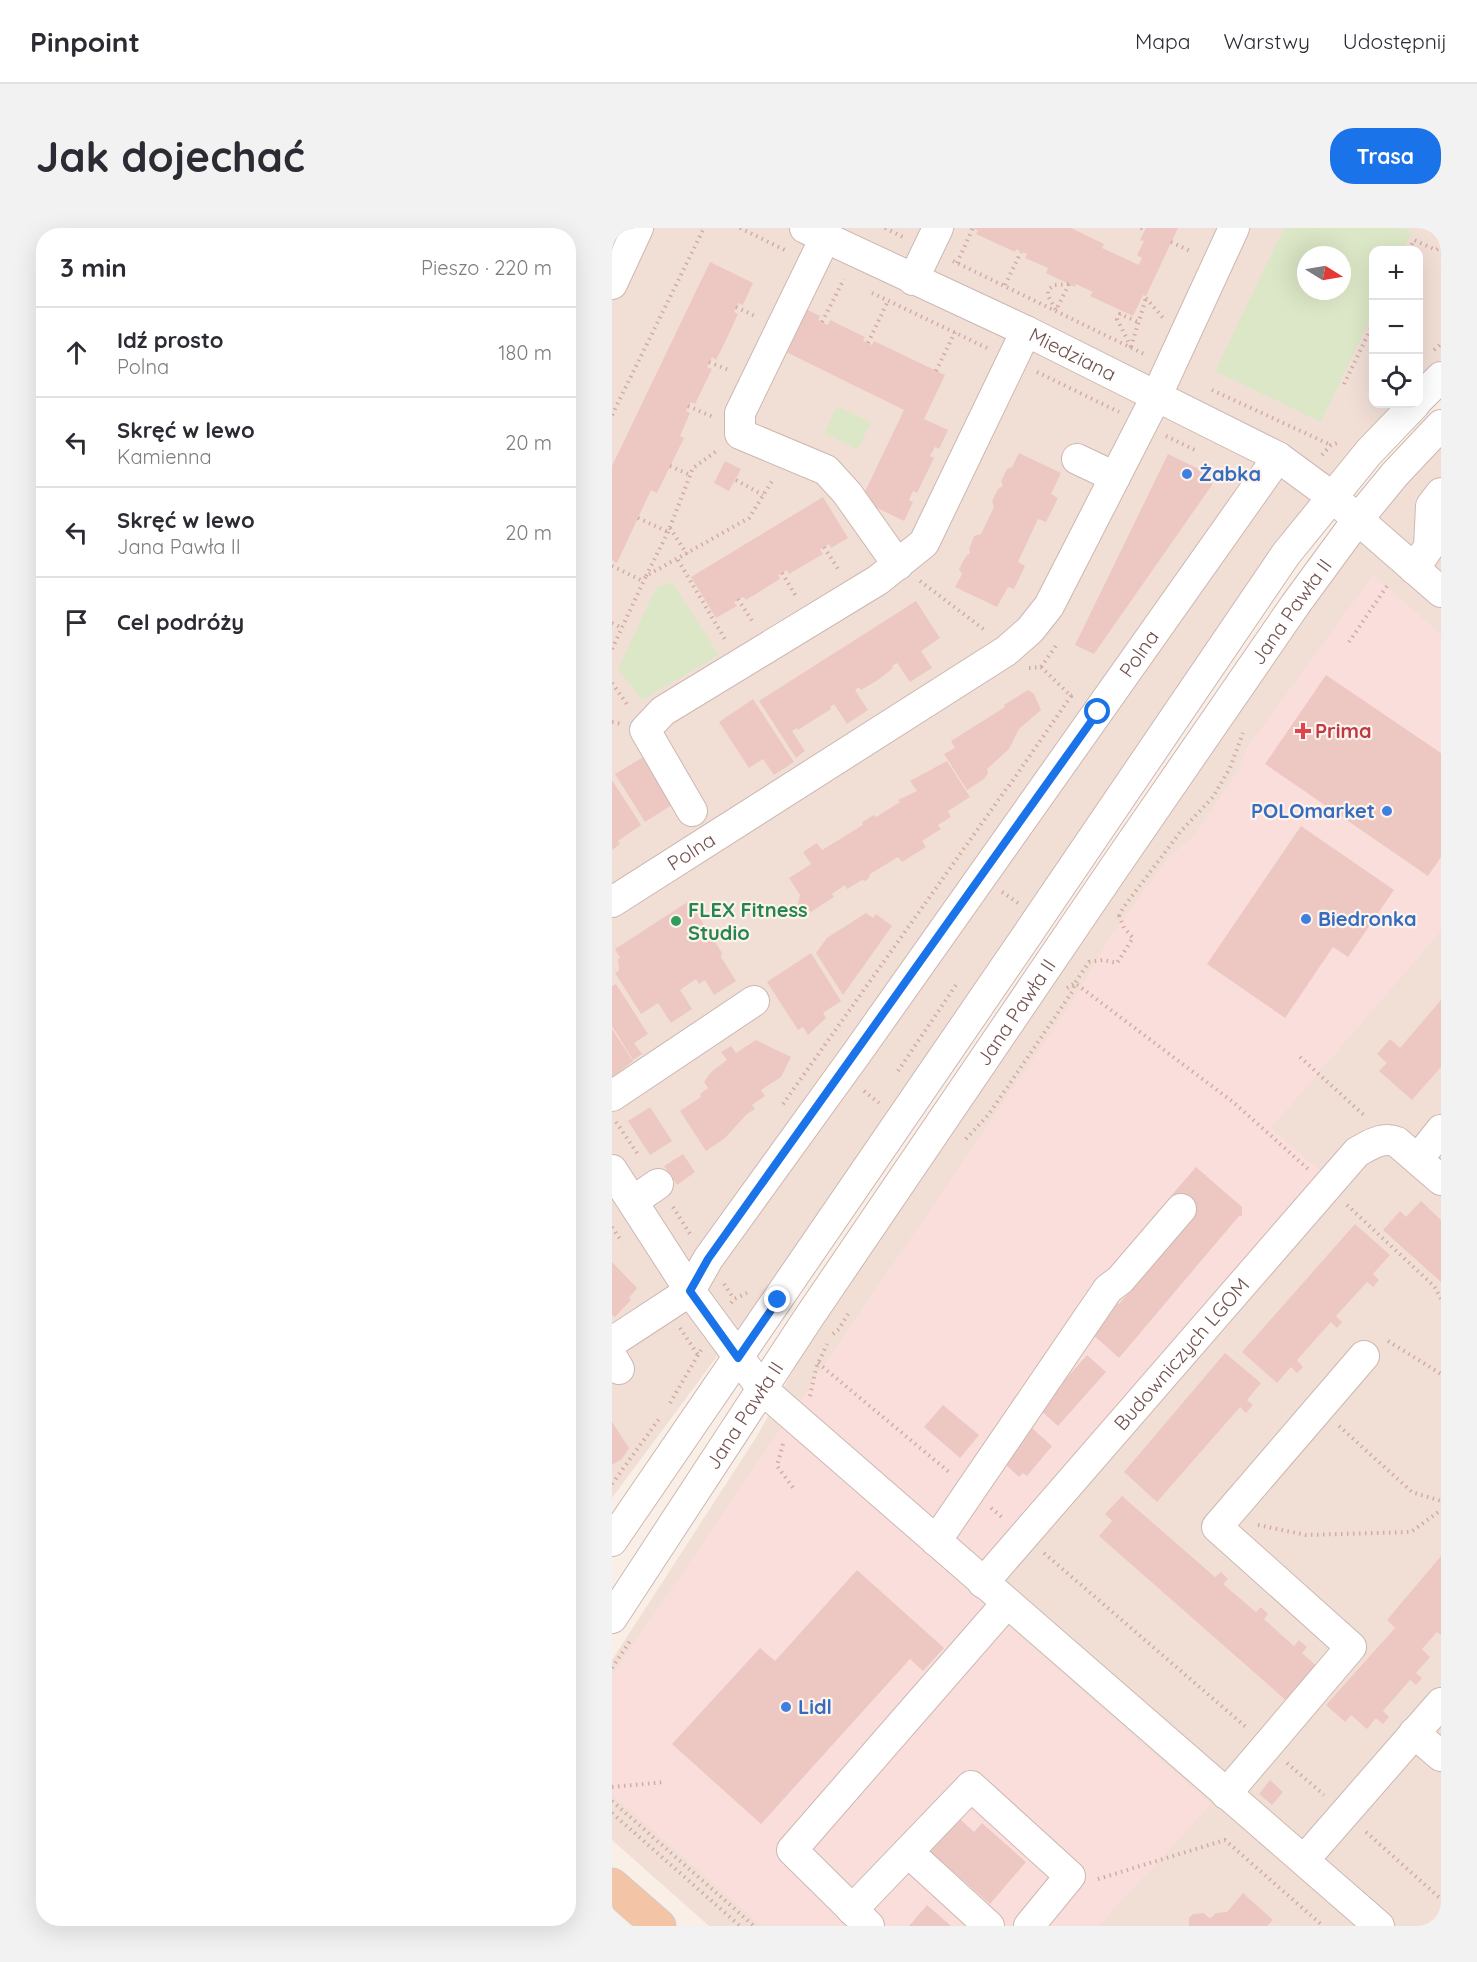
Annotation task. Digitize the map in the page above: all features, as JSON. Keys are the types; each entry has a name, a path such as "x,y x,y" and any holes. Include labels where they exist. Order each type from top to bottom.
{"main road":[{"path":"615,1885 659,1926"}],"street":[{"path":"612,284 638,228"},
{"name":"Polna","path":"612,902 1006,651 1030,630 1049,606 1157,395 1234,228"},
{"path":"815,233 740,413 740,434 826,470 852,501 898,565"},
{"name":"Miedziana","path":"815,233 1026,331 1278,456 1332,496 1358,519 1403,574 1441,592"},
{"path":"913,280 932,238"},
{"path":"692,811 645,730 663,711 878,580 924,543 1009,389 1026,331"},
{"path":"1423,396 1441,377"},
{"name":"Jana Pawła II","path":"612,1541 1259,592 1332,496 1369,452 1411,408"},
{"name":"Jana Pawła II","path":"617,1623 807,1320 1120,858 1295,605 1358,519 1395,474 1441,425"},
{"name":"Polna","path":"690,1291 708,1259 1278,456"},
{"path":"1077,459 1115,477"},
{"path":"1403,574 1429,547 1431,506 1441,493"},
{"path":"612,1096 754,1001"},
{"path":"1418,1159 1441,1130"},
{"path":"1389,1139 1397,1142 1441,1180"},
{"name":"Budowniczych LGOM","path":"983,1583 1357,1152 1373,1143 1389,1139"},
{"path":"612,1170 690,1291 763,1389 1379,1926"},
{"path":"633,1201 657,1184"},
{"path":"936,1541 1108,1289 1120,1280 1182,1209"},
{"path":"614,1356 690,1291"},
{"path":"1226,1794 1351,1647 1217,1527 1319,1408 1375,1347"},
{"path":"1007,1603 792,1850 861,1918 908,1852 971,1786 1070,1876 1029,1926"},
{"path":"1304,1860 1441,1703"},
{"path":"1414,1733 1441,1756"},
{"path":"908,1852 988,1926"}],"path":[{"path":"612,415 705,228"},
{"path":"885,228 932,238 957,263 1171,365"},
{"path":"957,263 973,228"},
{"path":"1410,246 1414,240 1436,250 1441,247"},
{"path":"1172,242 1190,251"},
{"path":"1005,285 1021,252"},
{"path":"822,322 844,279"},
{"path":"1069,284 1065,293 1056,310 1048,296 1048,290 1054,285 1069,284"},
{"path":"1131,347 1146,298 1168,324"},
{"path":"868,343 888,301"},
{"path":"1131,347 1117,319 1120,314 1138,322"},
{"path":"936,371 955,332"},
{"path":"1344,384 1369,332"},
{"path":"1208,388 1331,446"},
{"path":"612,650 669,530 693,468 740,434"},
{"path":"646,576 749,518 789,454"},
{"path":"670,466 690,475"},
{"path":"736,480 763,495"},
{"path":"638,518 669,530 687,554"},
{"path":"678,560 740,664"},
{"path":"898,565 997,639 1018,669 1041,667 1071,696 1084,692 1103,705"},
{"path":"612,566 644,581"},
{"path":"1349,642 1403,574"},
{"path":"612,623 622,628"},
{"path":"1119,917 1123,908 1181,831 1213,797 1230,768 1245,729"},
{"path":"1075,983 1233,1102 1434,1286 1441,1299"},
{"path":"1300,1058 1389,1139"},
{"path":"794,1489 777,1466 786,1434 809,1401 819,1363 830,1337"},
{"path":"1375,1347 1441,1374"},
{"path":"669,1404 698,1355"},
{"path":"819,1363 1024,1535 1441,1899"},
{"path":"1319,1408 1412,1492 1441,1501"},
{"path":"612,1484 663,1413"},
{"path":"1224,1518 1306,1535 1411,1532 1441,1510"},
{"path":"612,1668 617,1623"},
{"path":"612,1787 665,1782"},
{"path":"612,1801 754,1926"},
{"path":"612,1813 740,1926"},
{"path":"1057,1891 1225,1840 1323,1926"}],"shaded area":[{"path":"612,228 1441,228 1441,359 1423,378 1423,246 1369,246 1369,408 1393,408 1346,455 1300,513 756,1304 612,1498"},
{"path":"1441,447 1441,1926 709,1926 612,1840 612,1660 757,1436 796,1365 1121,882 1351,552 1393,498"},
{"path":"1373,575 1441,634 1441,931 1271,1128 1322,1173 962,1585 1211,1804 1098,1926 762,1926 614,1796 612,1676 1078,993 1109,939 1169,857 1195,835 1238,771 1247,748"}],"green space":[{"path":"1284,228 1403,228 1412,232 1405,246 1369,246 1369,321 1321,422 1215,371"},
{"path":"837,406 871,422 858,450 824,433"},
{"path":"672,582 719,655 642,700 618,669 656,588"}],"building":[{"path":"973,228 1071,228 1104,244 1102,248 1139,265 1142,258 1137,255 1144,241 1140,240 1146,228 1178,228 1146,296 1143,295 1133,316 1090,296 1093,292 1076,284 1075,287 1046,273 1048,268 1025,258 1027,254 1016,249 1015,252 976,234 978,231"},
{"path":"710,262 753,283 743,305 738,303 734,312 738,314 716,360 712,357 707,367 712,369 695,404 691,402 686,411 690,413 680,436 684,438 657,493 651,490 617,563 612,560 612,466"},
{"path":"802,307 820,316 818,320 828,325 830,320 865,337 863,341 872,345 874,341 945,375 924,419 948,430 939,449 935,447 930,456 934,458 917,493 913,491 909,500 913,502 904,521 861,500 904,410 782,350"},
{"path":"1019,453 1061,473 1051,494 1058,498 1046,522 1038,519 1018,562 1025,566 1014,589 1008,587 997,607 955,587 962,574 959,569 970,553 969,549 974,536 981,534 994,507 992,501 998,489 1003,486 1001,481"},
{"path":"1168,454 1201,470 1212,479 1212,485 1094,654 1075,645"},
{"path":"725,461 741,469 729,491 714,483"},
{"path":"823,497 848,538 831,548 829,544 820,549 823,554 789,574 787,570 778,575 780,579 746,600 743,597 738,599 734,602 737,606 716,618 691,577"},
{"path":"916,601 940,638 921,651 932,668 910,682 897,663 878,680 861,690 859,687 855,690 868,710 847,724 834,704 830,707 831,709 798,730 797,728 792,731 805,751 796,758 759,701"},
{"name":"POLOmarket","path":"1326,675 1441,753 1441,857 1428,876 1265,764"},
{"path":"1028,690 1034,694 1041,710 1019,729 1009,749 987,769 988,773 984,779 967,790 944,754 955,748 951,741"},
{"path":"753,699 794,762 774,775 763,759 749,768 719,722"},
{"path":"645,756 675,803 645,822 615,774"},
{"path":"947,761 970,797 948,811 951,817 938,825 941,829 922,841 926,847 902,862 898,857 870,874 865,881 862,880 847,889 845,885 832,894 834,897 811,912 797,908 800,895 789,878 811,864 803,852 817,843 822,850 863,825 862,822 874,815 876,817 900,802 898,800 917,791 910,781"},
{"path":"612,780 641,825 618,841 620,844 612,850"},
{"name":"Biedronka","path":"1301,826 1394,890 1348,957 1333,947 1285,1018 1207,964"},
{"path":"689,901 722,953 721,957 736,981 714,995 705,980 699,984 696,979 680,990 692,1009 671,1023 658,1003 641,1014 615,973 619,970 618,959 620,958 615,949"},
{"path":"866,913 873,918 876,914 892,926 843,995 816,953 827,938"},
{"path":"811,953 841,1001 823,1013 826,1018 808,1035 803,1027 798,1030 767,982"},
{"path":"616,984 648,1034 634,1043 642,1054 633,1060 612,1026 612,986"},
{"path":"1441,1000 1441,1067 1412,1100 1379,1071 1387,1063 1377,1054 1390,1039 1400,1048"},
{"path":"612,1029 633,1061 612,1077"},
{"path":"756,1040 791,1057 781,1077 761,1090 765,1096 752,1105 755,1109 747,1114 725,1138 706,1151 680,1111 701,1097 700,1094 708,1088 704,1082 711,1072 727,1060 721,1052 731,1046 736,1053"},
{"path":"650,1107 672,1141 650,1155 628,1121"},
{"path":"683,1154 695,1172 677,1185 664,1166"},
{"path":"1196,1167 1242,1207 1242,1216 1239,1216 1119,1358 1090,1332 1116,1302 1119,1304 1193,1219 1170,1197"},
{"path":"1421,1201 1441,1220 1441,1282 1383,1230 1400,1211 1406,1217"},
{"path":"1355,1224 1390,1255 1373,1274 1379,1280 1373,1287 1367,1282 1336,1316 1342,1322 1337,1328 1331,1322 1297,1360 1303,1367 1297,1373 1291,1367 1277,1383 1242,1352"},
{"path":"612,1262 637,1288 629,1298 631,1300 615,1317 612,1315"},
{"path":"1225,1353 1261,1383 1247,1400 1253,1405 1246,1413 1240,1407 1157,1502 1124,1472"},
{"path":"1087,1355 1106,1372 1058,1426 1039,1409"},
{"path":"943,1405 979,1435 960,1458 924,1427"},
{"path":"612,1422 629,1448 622,1459 612,1465"},
{"path":"1032,1428 1052,1446 1027,1476 1023,1473 1019,1477 1003,1462"},
{"path":"1122,1496 1215,1577 1221,1572 1228,1579 1223,1584 1256,1612 1261,1607 1268,1614 1264,1619 1294,1646 1299,1640 1307,1647 1302,1653 1320,1669 1289,1703 1099,1536 1112,1521 1105,1514"},
{"path":"1441,1556 1441,1635 1437,1632 1422,1649 1430,1657 1416,1673 1422,1678 1416,1685 1410,1680 1383,1711 1389,1717 1383,1724 1376,1718 1367,1729 1351,1715 1345,1722 1326,1705 1395,1628 1387,1620"},
{"name":"Lidl","path":"857,1570 944,1648 923,1671 910,1659 761,1824 672,1744 760,1648 775,1661"},
{"path":"1270,1780 1283,1792 1272,1805 1259,1794"},
{"path":"959,1818 974,1832 982,1823 1026,1862 990,1904 930,1851"},
{"path":"1243,1893 1273,1920 1267,1926 1189,1926 1189,1918 1193,1914 1204,1913 1209,1918 1216,1913 1227,1912"},
{"path":"927,1905 951,1926 909,1926"}],"place":[{"name":"Żabka","path":"1187,474"},
{"name":"Prima","path":"1303,731"},
{"name":"POLOmarket","path":"1387,811"},
{"name":"Biedronka","path":"1306,919"},
{"name":"FLEX Fitness Studio","path":"676,921"},
{"name":"Lidl","path":"786,1707"}],"route":[{"path":"778,1300 738,1358 690,1291 708,1259 1098,712"}]}
